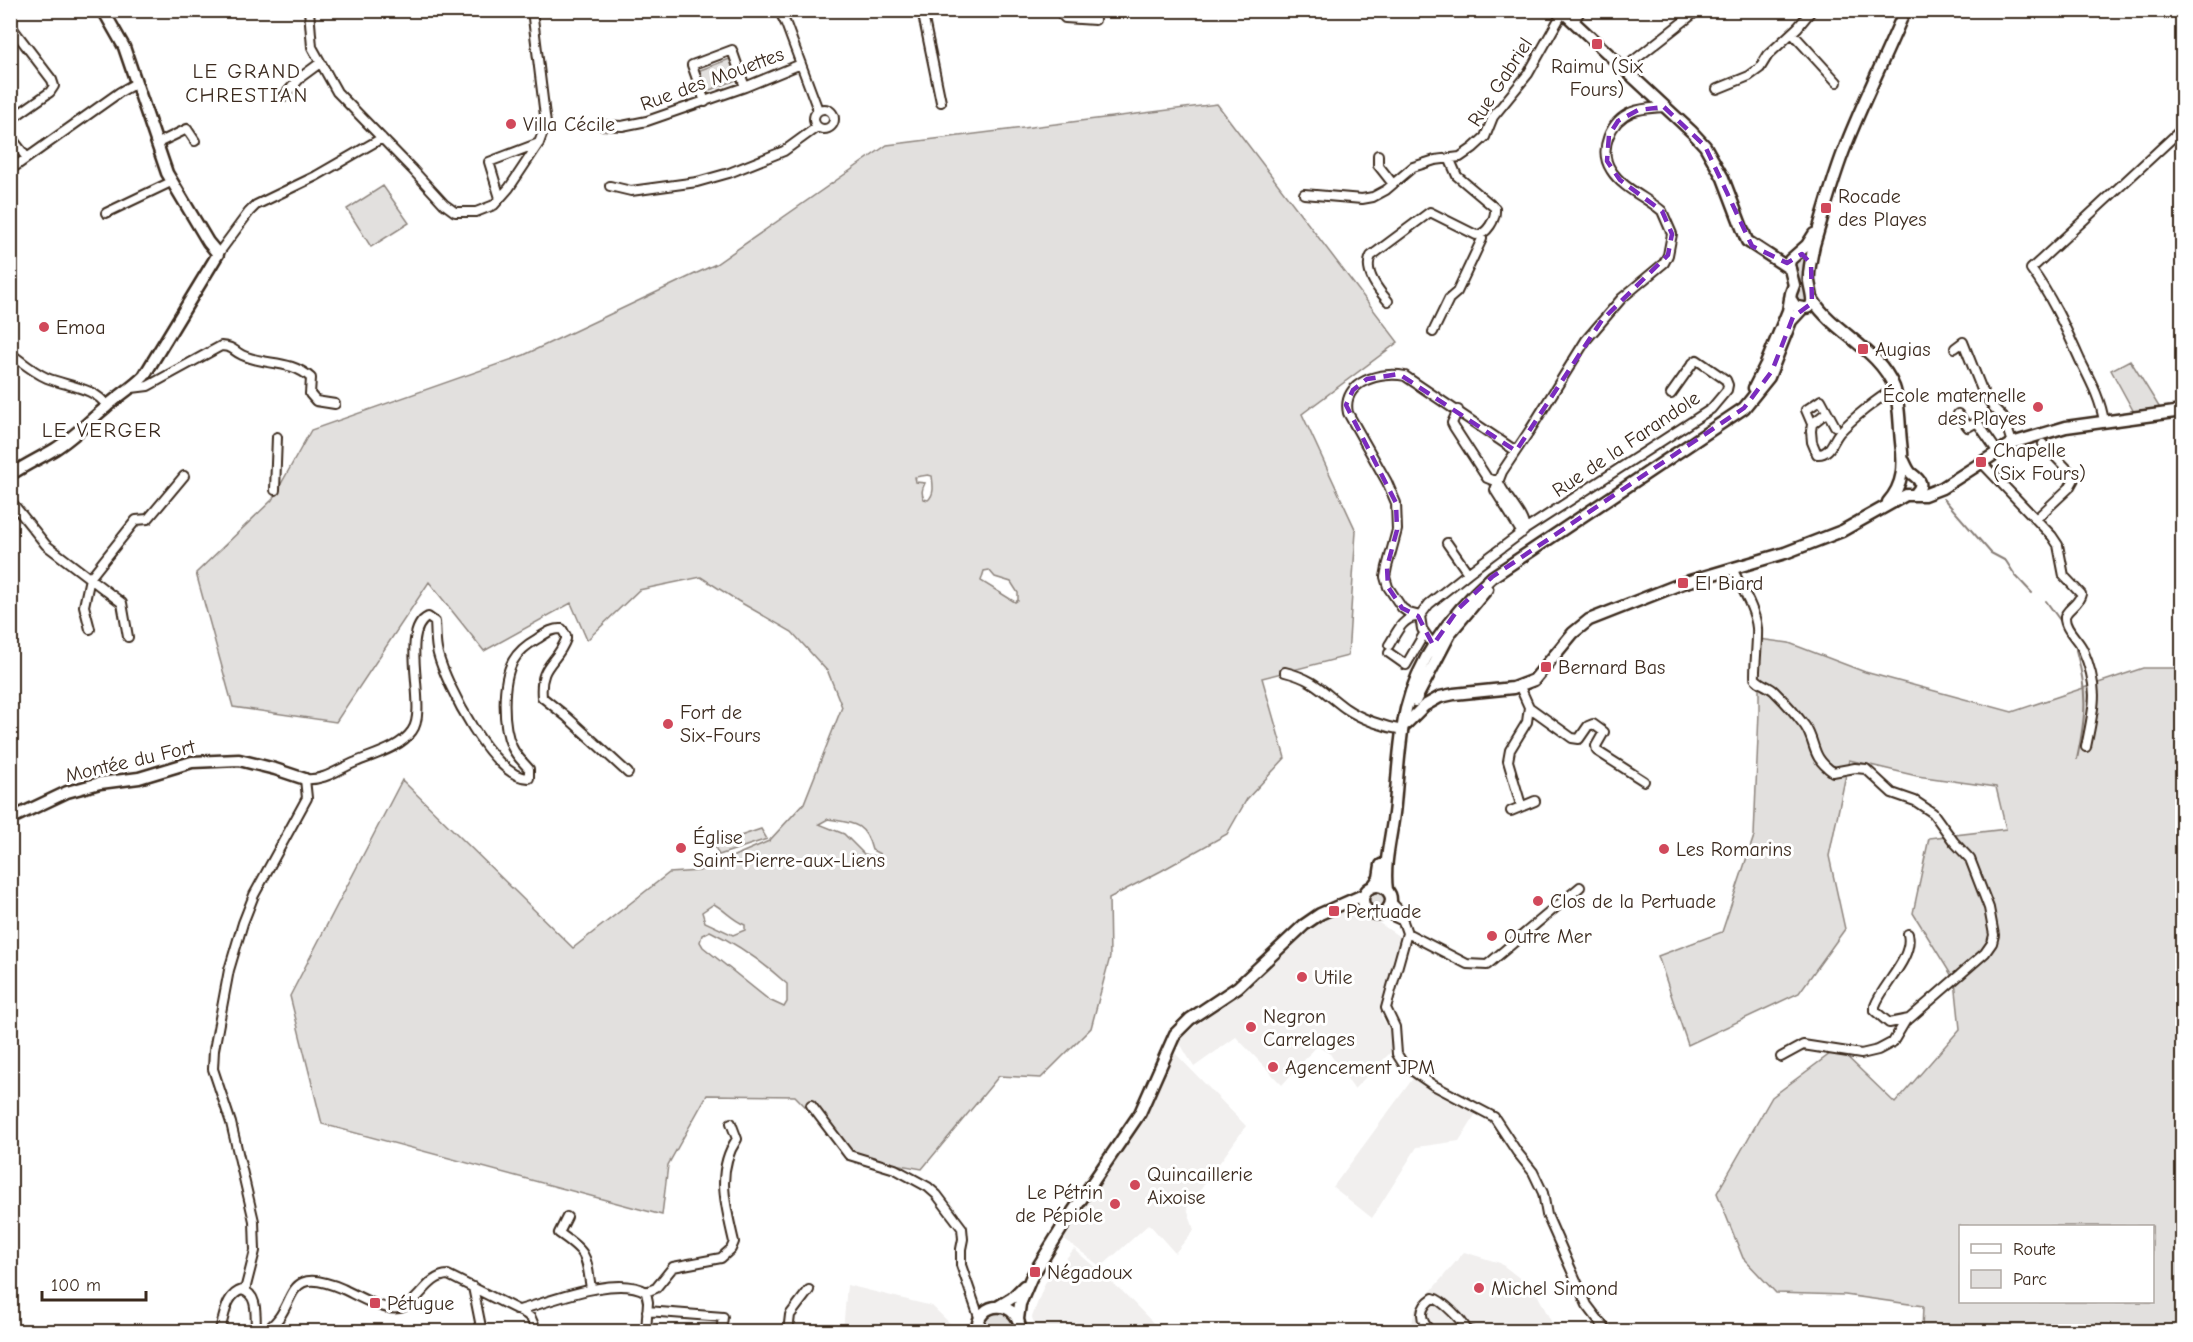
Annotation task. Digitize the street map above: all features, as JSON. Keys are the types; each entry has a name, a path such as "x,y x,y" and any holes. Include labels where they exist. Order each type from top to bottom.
{"main road":[{"path":"10,475 29,462 56,449 107,405 132,388 177,312 218,254 208,242 171,182 124,47 103,10"},
{"path":"1387,890 1387,862 1396,777 1410,696 1433,645 1469,598 1492,577 1729,419 1744,408 1769,377 1791,321 1807,305 1810,261 1845,146 1905,10"},
{"path":"1562,11 1705,146 1723,178 1747,241 1790,269"},
{"path":"1729,419 1749,395 1762,373 1788,311 1794,285 1789,262 1807,245 1823,218"},
{"path":"1778,260 1795,255 1805,255 1810,261"},
{"path":"1790,298 1795,306 1807,305 1826,315 1880,364 1894,389 1909,485"},
{"path":"1909,485 1931,492 1942,488 1997,451 2052,430 2182,411"},
{"path":"1404,729 1431,701 1454,694 1520,687 1534,680 1573,633 1589,620 1683,583 1785,553 1842,531 1872,515 1909,485"},
{"path":"1404,729 1419,691 1451,632 1482,595 1520,558"},
{"name":"Montée du Fort","path":"10,819 68,792 100,783 139,778 192,762 239,760 305,779"},
{"path":"1020,1332 1018,1319 1020,1304 1031,1278 1065,1223 1136,1119 1175,1034 1190,1019 1238,987 1295,932 1320,914 1364,895 1373,886 1381,871 1390,795 1396,777"},
{"path":"1320,914 1350,907 1382,914 1391,902 1390,895 1380,886 1373,886"},
{"path":"1364,895 1362,902 1365,909"},
{"path":"977,1332 979,1317 1015,1296 1031,1278"},
{"path":"994,1307 1012,1311 1018,1319"}],"street":[{"path":"309,10 310,40 320,63 338,92 444,204 455,212 476,212 494,205 516,179 538,143 546,124 532,10"},
{"path":"779,10 818,110 813,119 817,127"},
{"path":"922,10 941,102"},
{"path":"1058,10 1065,18 1095,20"},
{"path":"1574,21 1581,10"},
{"path":"1623,69 1698,10"},
{"path":"1718,89 1749,76 1760,68 1768,55 1812,10"},
{"name":"Rue Gabriel","path":"1450,160 1460,157 1485,137 1493,117 1528,74 1562,11"},
{"path":"10,25 52,80 54,86 50,92 10,120"},
{"path":"1792,33 1837,82"},
{"path":"705,102 692,65 732,50 745,87"},
{"path":"284,96 301,77 320,63"},
{"name":"Rue des Mouettes","path":"598,125 635,124 705,102 801,64"},
{"path":"10,170 136,83"},
{"path":"1524,531 1497,494 1498,480 1586,340 1622,298 1664,263 1668,255 1672,234 1666,217 1662,211 1615,175 1607,161 1606,150 1609,135 1618,121 1638,110 1664,107"},
{"path":"610,186 631,191 697,182 729,173 784,151 817,127 827,129 834,122 833,115 829,110 818,110"},
{"path":"156,144 187,129 195,141"},
{"path":"2104,422 2100,404 2073,346 2051,300 2031,269 2182,129"},
{"path":"10,135 27,158"},
{"path":"218,254 256,205 316,176 382,138"},
{"path":"500,198 489,162 538,143"},
{"path":"1378,155 1378,165 1393,184"},
{"path":"1304,194 1362,199 1373,197 1413,167 1422,163 1450,160 1457,176 1495,208 1496,213 1486,232 1481,235 1476,235 1430,212 1371,256 1368,261 1369,267 1378,290 1388,301"},
{"path":"106,213 171,182"},
{"path":"1433,332 1449,299 1457,292 1482,239 1481,235"},
{"path":"1955,348 1963,342 1982,390 1993,407 2004,418 2013,443"},
{"path":"132,388 148,386 221,346 231,346 242,355 302,370 311,378 310,394 316,401 335,404"},
{"path":"10,353 33,371 48,379 100,396 107,405"},
{"name":"Rue de la Farandole","path":"1424,634 1406,665 1389,649 1402,624 1410,617 1420,616 1429,604 1524,531 1705,413 1719,400 1728,385 1725,380 1697,360 1671,394"},
{"path":"1433,645 1424,634 1420,616 1402,608 1388,587 1387,567 1398,530 1396,503 1392,491 1348,413 1346,405 1358,385 1372,377 1390,374 1411,378 1516,451"},
{"path":"1838,430 1821,400 1806,410 1812,424 1812,442 1817,454 1824,454 1830,449 1838,430 1894,389"},
{"path":"1458,410 1452,423 1454,427 1487,478 1498,480"},
{"path":"1812,424 1827,413"},
{"path":"1959,416 1968,427 1977,422 1997,451"},
{"path":"275,490 277,437"},
{"path":"2036,519 2069,488 2074,479 2073,475 2043,444"},
{"path":"1981,462 2058,545 2064,576 2081,594 2078,603 2066,613 2065,618 2067,626 2083,648 2095,696 2086,747"},
{"path":"90,629 84,606 90,578 136,520 148,519 184,476"},
{"path":"10,501 46,545 122,603 128,637"},
{"path":"1447,543 1468,573"},
{"path":"1732,568 1757,627 1758,656 1755,677 1772,689 1804,725 1815,754 1825,766 1833,772 1855,768 1866,769 1892,793 1915,801 1933,813 1954,842 1970,858 1989,908 1994,935 1985,953 1906,1020 1893,1042 1878,1050 1861,1054 1803,1046 1781,1057"},
{"path":"245,1290 255,1251 254,1221 231,1123 213,1069 220,1009 229,970 250,904 282,840 307,798 305,779 314,780 334,773 401,743 413,730 417,713 415,664 417,629 423,619 428,617 435,621 437,652 440,661 472,728 495,757 509,770 524,778 529,778 529,769 513,750 507,732 505,694 509,671 518,654 530,643 554,629 562,629 566,639 543,674 542,697 628,773"},
{"path":"1285,672 1301,676 1317,684 1346,709 1387,727 1404,729"},
{"path":"1520,687 1530,707 1572,738 1579,739 1588,726 1593,724 1601,728 1604,732 1596,746 1598,751 1644,781"},
{"path":"1521,805 1508,760 1510,750 1527,722 1530,707"},
{"path":"1510,811 1535,801"},
{"path":"1407,933 1467,964 1487,966 1580,887"},
{"path":"1391,902 1404,921 1407,933 1386,1008 1395,1027 1397,1054 1404,1065 1420,1076 1494,1117 1502,1126 1517,1152 1533,1172 1543,1193 1547,1215 1583,1295 1593,1313 1609,1332"},
{"path":"1382,914 1388,914 1404,921"},
{"path":"1906,1020 1889,1023 1875,1011 1875,1006 1906,953 1910,941 1908,934"},
{"path":"811,1105 849,1155 895,1169 928,1187 937,1195 962,1228 961,1265 979,1317"},
{"path":"646,1292 656,1288 673,1267 721,1258 731,1249 734,1242 723,1182 726,1163 737,1139 731,1123"},
{"path":"567,1217 559,1233 579,1247 587,1261 591,1289"},
{"path":"262,1332 274,1323 295,1288 307,1280 328,1283 393,1309 409,1305 436,1278 442,1276 453,1276 530,1314 537,1332"},
{"path":"473,1287 482,1332"},
{"path":"530,1314 539,1304 591,1289 628,1287 639,1288 646,1292"},
{"path":"219,1332 229,1300 237,1291 245,1290"},
{"path":"245,1290 253,1298 256,1332"},
{"path":"788,1332 790,1315 809,1290"},
{"path":"646,1292 646,1332"},
{"path":"972,1297 978,1303 994,1307"},
{"path":"1432,1332 1424,1322 1421,1312 1423,1306 1433,1298 1442,1302 1471,1332"},
{"path":"647,1311 723,1317 721,1332"}],"highlighted area":[{"path":"1664,107 1705,146 1752,246 1787,263 1802,254 1811,264 1812,303 1793,317 1772,371 1744,408 1492,577 1459,608 1433,645 1418,616 1402,608 1388,587 1387,567 1397,530 1396,503 1346,405 1353,390 1367,379 1399,374 1516,451 1602,320 1668,255 1672,234 1662,211 1620,180 1607,161 1609,135 1618,121 1638,110"}],"shaded area":[{"path":"1343,913 1366,914 1400,937 1381,1016 1392,1033 1390,1053 1354,1089 1330,1054 1317,1046 1282,1085 1236,1037 1194,1067 1178,1040 1251,982 1316,923"},
{"path":"1173,1051 1246,1126 1187,1208 1194,1230 1175,1253 1149,1224 1101,1267 1062,1237 1143,1117"},
{"path":"1414,1077 1477,1112 1459,1141 1417,1147 1372,1218 1333,1187"},
{"path":"1074,1249 1123,1292 1161,1331 1036,1331 1032,1317 1045,1283"},
{"path":"1464,1252 1500,1263 1535,1290 1556,1331 1410,1332 1415,1310"},
{"path":"847,1285 932,1306 956,1329 955,1331 843,1331"}],"green space":[{"path":"735,57 742,78 702,93 695,72"},
{"path":"1217,104 1398,342 1302,414 1356,531 1348,656 1262,678 1285,758 1247,799 1227,834 1109,898 1110,957 1091,1028 1041,1078 999,1076 922,1169 855,1157 795,1096 707,1095 668,1165 662,1215 322,1124 290,996 402,780 573,948 669,873 699,871 769,841 804,803 842,707 828,672 792,632 701,577 639,590 587,640 571,603 484,651 429,582 336,722 233,707 196,573 272,500 311,430 524,355 716,264 887,145","holes":["932,476 933,492 928,500 922,495 925,483 916,482 915,477","989,570 995,577 1011,582 1018,593 1018,600 1015,602 981,581 984,571","828,819 857,826 866,834 872,850 880,854 880,857 864,854 844,834 819,824","714,904 745,925 745,930 733,935 705,922 702,912","710,931 740,948 769,969 787,984 787,1002 784,1007 769,1000 703,947 700,942 702,935"]},
{"path":"383,186 409,223 371,247 347,209"},
{"path":"1802,254 1808,257 1812,303 1795,306 1793,256"},
{"path":"2130,360 2161,410 2135,414 2111,370"},
{"path":"1759,639 1789,643 1865,672 2012,712 2143,668 2182,668 2182,1331 1922,1331 1923,1306 1845,1295 1776,1293 1743,1258 1717,1193 1772,1097 1838,1048 1895,1103 1960,1029 1955,981 1913,913 1929,838 2006,829 1996,787 1917,776 1849,760 1829,856 1845,929 1799,993 1688,1045 1658,956 1722,932 1754,836 1759,712"},
{"path":"761,829 767,839 719,855 714,845"},
{"path":"1377,886 1387,890 1391,900 1387,910 1377,914 1367,910 1363,900 1367,890"},
{"path":"1004,1307 1020,1331 977,1332 979,1317"}],"waterway":[{"path":"1944,499 1991,553 2006,561 2015,575 2032,593"},
{"path":"2046,601 2062,623"},
{"path":"2076,650 2084,692 2082,730 2077,759"}],"place":[{"name":"Raimu (Six Fours)","path":"1597,44"},
{"name":"Villa Cécile","path":"511,124"},
{"name":"Rocade des Playes","path":"1826,208"},
{"name":"Emoa","path":"44,327"},
{"name":"Augias","path":"1863,349"},
{"name":"École maternelle des Playes","path":"2038,407"},
{"name":"Chapelle (Six Fours)","path":"1981,462"},
{"name":"El Biard","path":"1683,583"},
{"name":"Bernard Bas","path":"1546,667"},
{"name":"Fort de Six-Fours","path":"668,724"},
{"name":"Église Saint-Pierre-aux-Liens","path":"681,848"},
{"name":"Les Romarins","path":"1664,849"},
{"name":"Clos de la Pertuade","path":"1538,901"},
{"name":"Pertuade","path":"1334,911"},
{"name":"Outre Mer","path":"1492,936"},
{"name":"Utile","path":"1302,977"},
{"name":"Negron Carrelages","path":"1251,1027"},
{"name":"Agencement JPM","path":"1273,1067"},
{"name":"Quincaillerie Aixoise","path":"1135,1185"},
{"name":"Le Pétrin de Pépiole","path":"1115,1204"},
{"name":"Négadoux","path":"1035,1272"},
{"name":"Michel Simond","path":"1479,1288"},
{"name":"Pétugue","path":"375,1303"}],"district":[{"name":"LE GRAND CHRESTIAN","path":"247,83"},
{"name":"LE VERGER","path":"102,430"}]}
